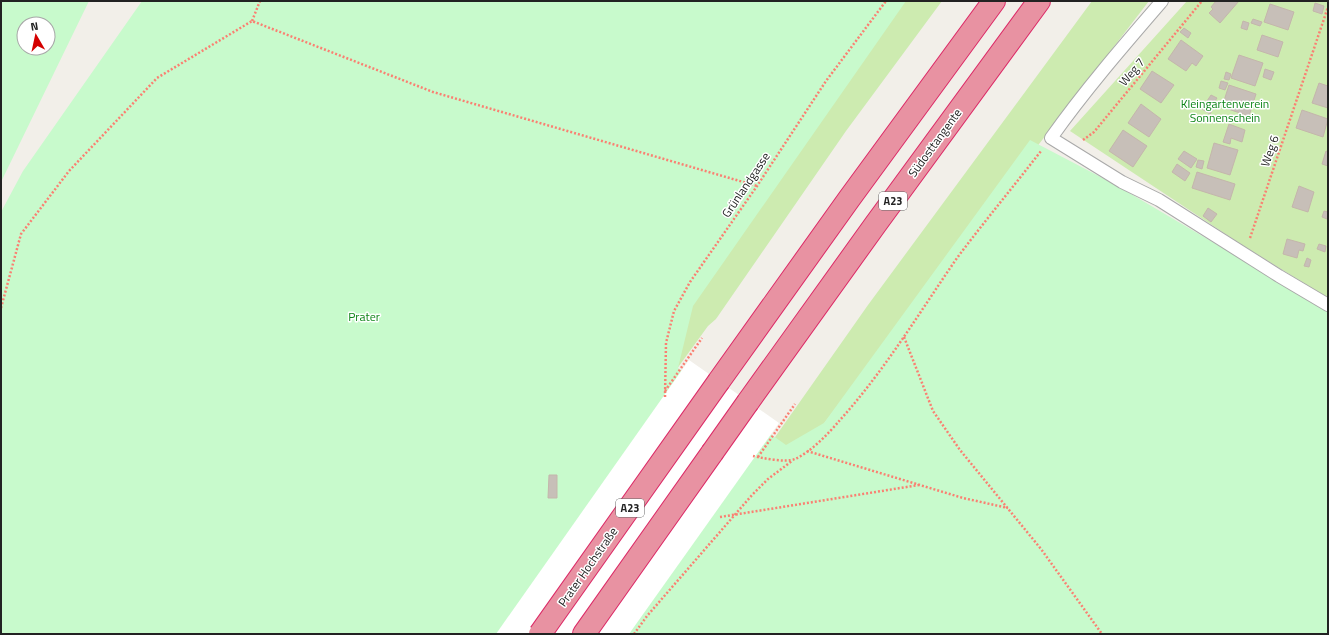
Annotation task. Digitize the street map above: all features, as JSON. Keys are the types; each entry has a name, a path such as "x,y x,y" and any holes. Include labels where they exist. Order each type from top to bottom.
{"highway":[{"name":"Prater Hochstraße","path":"540,634 844,206 994,1"},
{"name":"Südosttangente","path":"584,634 875,225 1039,1"}],"lane":[{"path":"1162,1 1066,116 1051,138 1122,182 1159,200 1328,306"}],"path":[{"path":"1,308 21,234 69,171 157,78 252,21 260,1"},
{"name":"Grünlandgasse","path":"664,397 666,343 674,311 690,282 757,186 826,81 886,1"},
{"name":"Weg 7","path":"1070,150 1094,132 1202,1"},
{"name":"Weg 6","path":"1244,254 1328,7"},
{"path":"252,21 433,92 757,186"},
{"path":"634,634 647,616 735,514 768,480 807,451 829,432 858,401 958,258 1051,138"},
{"path":"904,337 933,411 960,450 1041,549 1102,634"},
{"path":"664,391 702,338"},
{"path":"758,457 796,404"},
{"path":"807,451 963,498 1008,509"},
{"path":"753,456 772,460 794,460"},
{"path":"720,517 920,485"}],"green space":[{"path":"1,1 89,1 1,182"},
{"name":"Prater","path":"142,1 906,1 693,306 678,368 786,445 824,423 1030,140 1114,184 1328,310 1328,634 1,634 1,212 23,171"},
{"path":"894,1 942,1 846,131 716,319 708,326 671,377 676,326"},
{"path":"1092,1 1149,1 809,443 766,450 868,305"},
{"name":"Kleingartenverein Sonnenschein","path":"1187,1 1328,1 1328,298 1242,245 1070,131"}],"pier":[{"path":"689,360 779,423 629,634 496,634"}],"building":[{"path":"1216,1 1239,1 1220,23 1209,13 1213,9 1211,7"},
{"path":"1315,3 1324,6 1322,14 1313,11"},
{"path":"1270,4 1294,12 1288,30 1264,22"},
{"path":"1253,19 1262,22 1260,26 1251,23"},
{"path":"1243,21 1249,23 1247,30 1241,28"},
{"path":"1184,28 1191,33 1188,38 1180,32"},
{"path":"1262,35 1283,42 1278,57 1257,50"},
{"path":"1181,40 1203,56 1196,66 1192,63 1186,71 1168,59"},
{"path":"1239,55 1263,63 1255,86 1231,78"},
{"path":"1265,69 1274,72 1271,80 1263,77"},
{"path":"1152,71 1174,85 1161,103 1140,89"},
{"path":"1226,72 1231,74 1229,80 1224,79"},
{"path":"1221,81 1228,83 1225,90 1219,88"},
{"path":"1319,83 1328,86 1328,108 1312,103"},
{"path":"1229,85 1256,94 1249,116 1222,107"},
{"path":"1211,95 1217,98 1213,104 1207,101"},
{"path":"1207,102 1214,107 1210,114 1202,109"},
{"path":"1216,102 1220,103 1219,108 1215,107"},
{"path":"1141,104 1161,119 1149,137 1128,123"},
{"path":"1302,110 1328,119 1323,137 1296,128"},
{"path":"1229,124 1245,130 1242,142 1231,138 1230,144 1223,142"},
{"path":"1123,130 1147,146 1133,167 1109,151"},
{"path":"1214,143 1238,150 1230,175 1207,168"},
{"path":"1184,151 1197,159 1191,168 1178,159"},
{"path":"1326,151 1328,152 1328,166 1322,164"},
{"path":"1198,160 1204,161 1202,169 1196,167"},
{"path":"1177,164 1190,173 1185,181 1172,172"},
{"path":"1197,172 1235,184 1230,200 1192,188"},
{"path":"1299,186 1314,192 1308,212 1292,207"},
{"path":"1208,208 1217,214 1211,222 1203,216"},
{"path":"1324,211 1328,212 1327,219 1322,217"},
{"path":"1287,239 1305,244 1303,251 1299,250 1297,258 1283,254"},
{"path":"1319,244 1326,246 1325,252 1317,249"},
{"path":"1307,258 1311,260 1309,267 1304,266"},
{"path":"549,475 557,475 557,498 548,498"}]}
